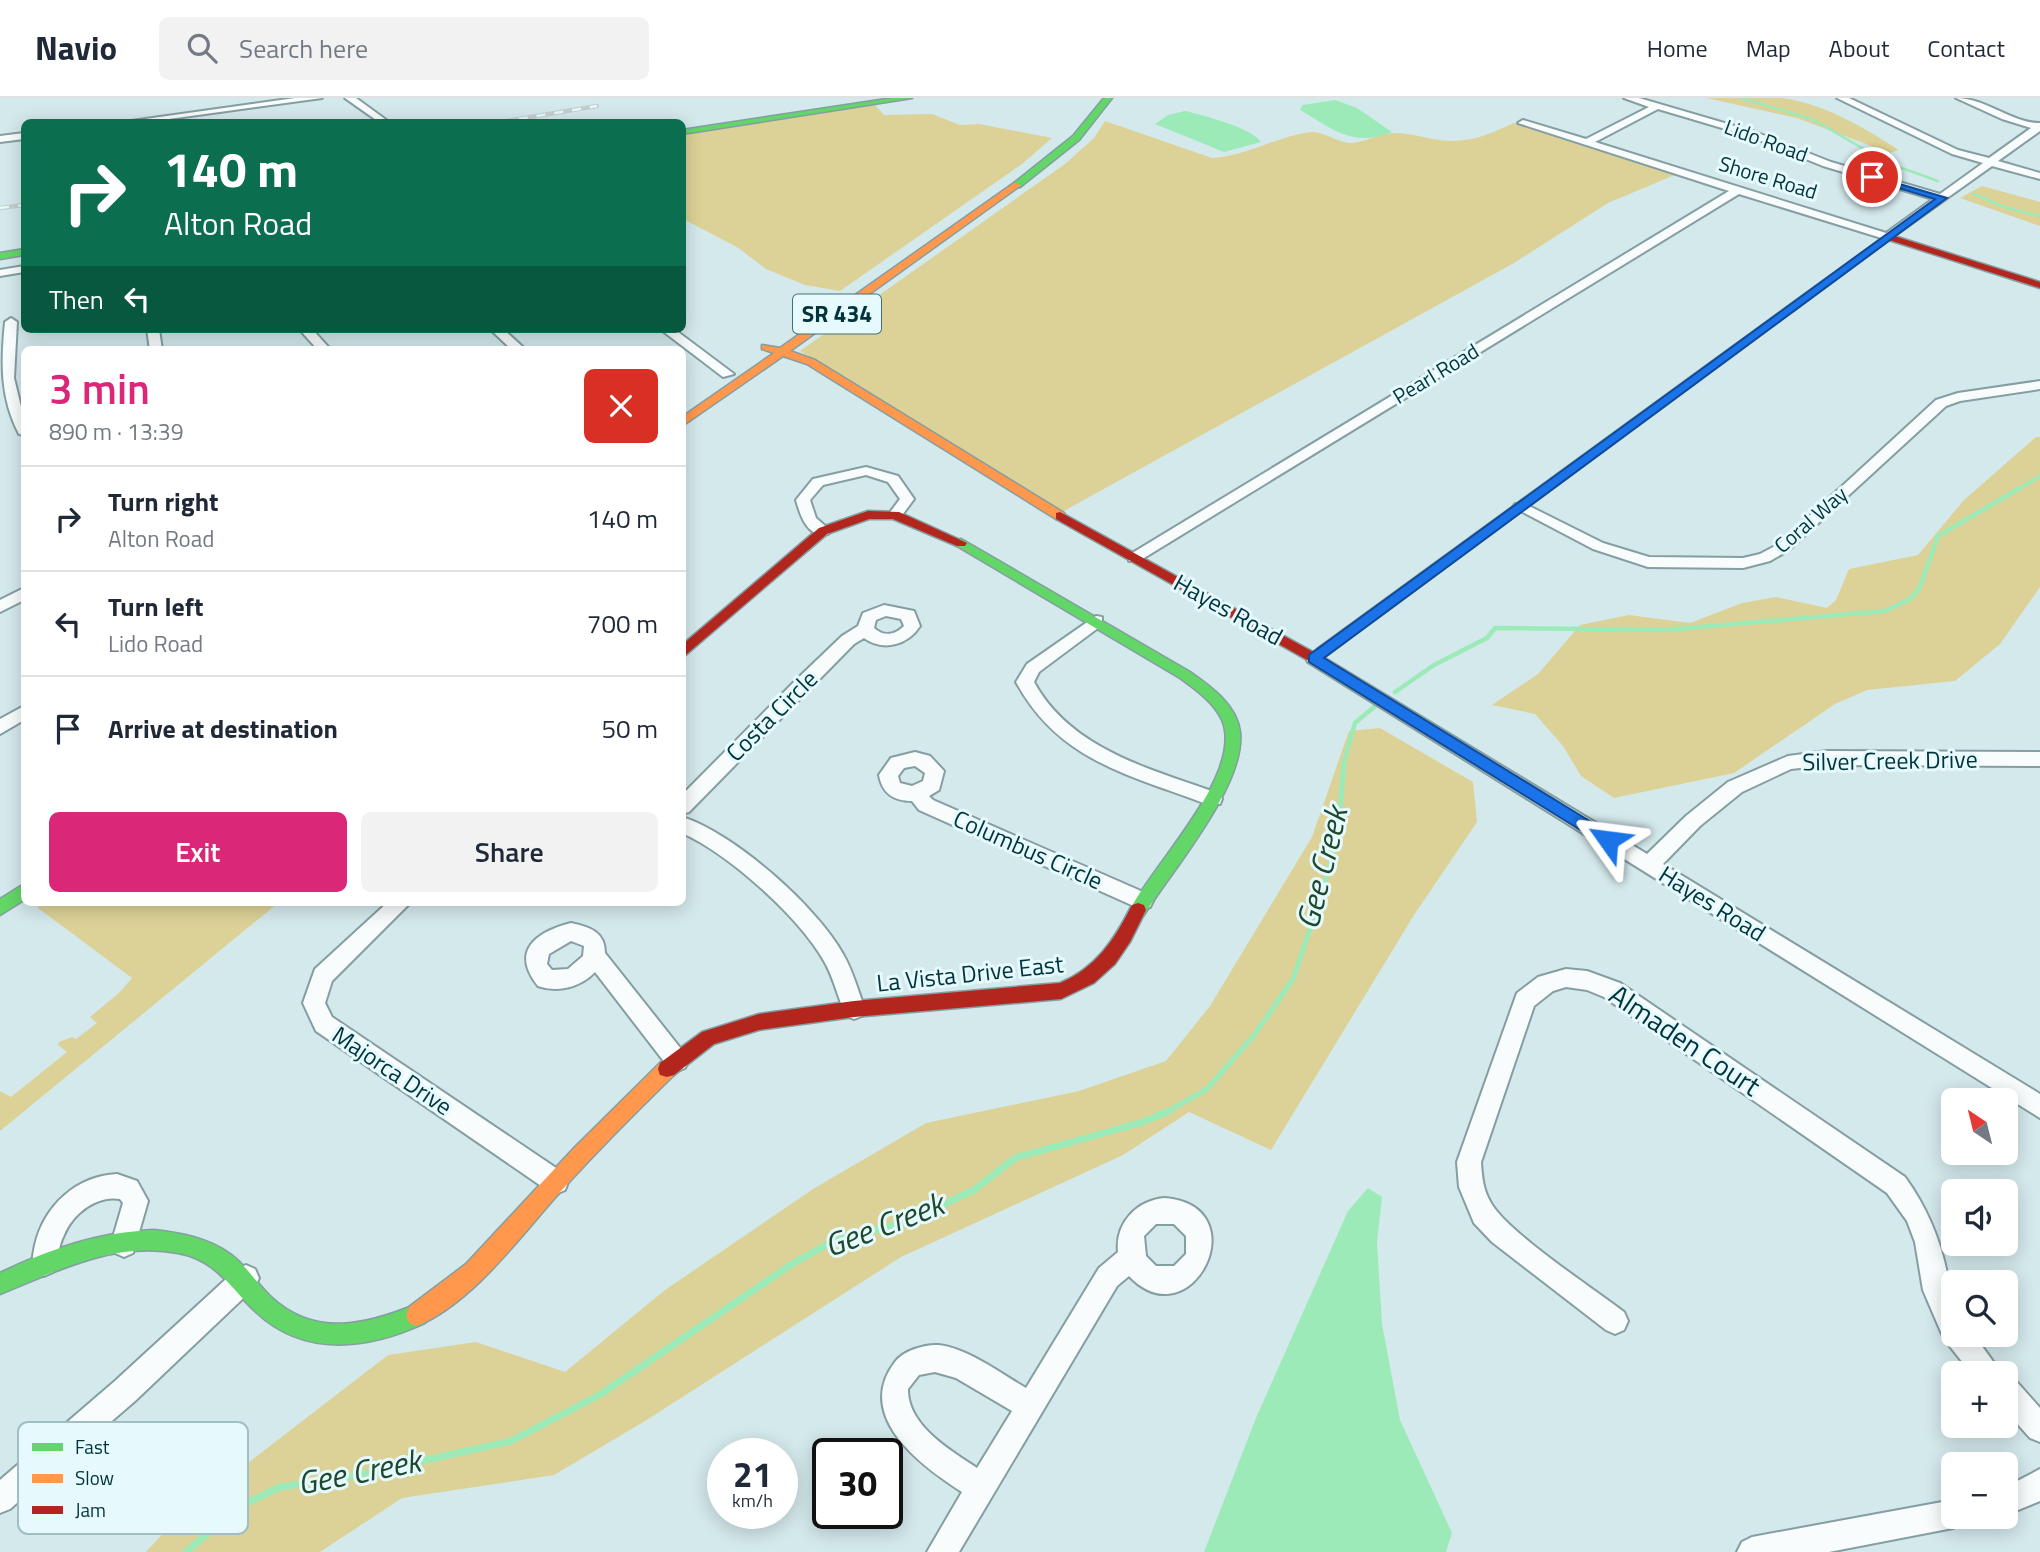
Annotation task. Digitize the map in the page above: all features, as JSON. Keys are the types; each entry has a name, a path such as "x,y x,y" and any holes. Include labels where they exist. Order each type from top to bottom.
{"street":[{"path":"152,119 317,98"},
{"path":"350,98 380,119"},
{"path":"686,130 908,98"},
{"name":"SR 434","path":"686,420 784,352 990,197 1050,147 1093,98"},
{"name":"SR 434","path":"686,403 990,197 1063,151 1087,126 1108,98"},
{"name":"Lido Road","path":"1629,98 1752,134 1827,164 1942,198"},
{"path":"1842,98 1935,144 1990,163 2040,176"},
{"path":"1961,98 1988,111 2039,127"},
{"path":"1586,143 1658,106"},
{"name":"Shore Road","path":"1523,123 2040,285"},
{"path":"1314,658 2039,127"},
{"path":"0,139 21,136"},
{"name":"Pearl Road","path":"1134,558 1738,190"},
{"path":"0,257 21,253"},
{"path":"0,273 21,270"},
{"path":"12,322 6,391 11,408 21,426"},
{"path":"309,333 321,346"},
{"path":"501,333 515,346"},
{"path":"672,333 728,374"},
{"name":"Hayes Road","path":"766,347 811,362 1046,509 1314,658 2040,1107"},
{"name":"Coral Way","path":"1520,507 1598,546 1648,562 1718,565 1765,558 1784,547 1941,403 1958,397 2040,385"},
{"path":"823,531 809,520 803,500 818,482 837,476 866,471 893,479 907,499 895,515"},
{"name":"La Vista Drive East","path":"0,1284 44,1263 156,1239 202,1250 227,1262 246,1278 265,1305 302,1330 350,1337 382,1330 443,1300 460,1286 556,1182 677,1061 705,1038 753,1021 847,1012 854,1009 1053,993 1074,988 1110,961 1143,901 1213,799 1234,742 1231,719 1204,688 967,545 895,515 869,514 823,531 686,650"},
{"path":"0,607 21,595"},
{"path":"1096,621 1033,668 1025,682 1030,695 1062,730 1092,750 1213,799"},
{"name":"Costa Circle","path":"686,803 801,685 848,640 866,629"},
{"path":"0,728 21,714"},
{"name":"Silver Creek Drive","path":"1649,865 1693,821 1735,787 1788,763 1827,758 2040,759"},
{"name":"Columbus Circle","path":"917,794 926,805 1143,901"},
{"path":"686,826 715,839 809,921 835,959 854,1009"},
{"path":"0,908 21,893"},
{"name":"Majorca Drive","path":"397,906 323,976 314,1003 324,1024 556,1182"},
{"path":"596,956 677,1061"},
{"name":"Almaden Court","path":"1615,1321 1501,1233 1483,1214 1471,1187 1469,1162 1525,1000 1541,984 1565,978 1589,979 1612,990 1896,1185 1916,1213 1924,1232 1941,1302"},
{"path":"44,1263 52,1230 73,1202 103,1187 128,1189 136,1201 124,1244"},
{"path":"942,1552 1108,1277 1133,1256"},
{"path":"89,1422 246,1278"},
{"path":"1967,1347 1978,1361"},
{"path":"981,1487 944,1465 912,1434 894,1409 895,1388 904,1371 919,1360 944,1359 1030,1406"},
{"path":"2018,1404 2040,1428"},
{"path":"0,1499 18,1483"},
{"path":"2018,1496 2040,1483"},
{"path":"1752,1552 1941,1516"}],"shaded area":[{"path":"1706,98 1782,98 1813,105 1872,133 1899,150 1890,153 1797,118"},
{"path":"1335,100 1357,108 1392,132 1365,138 1354,137 1333,130 1300,110 1303,105"},
{"path":"875,105 884,115 932,114 960,125 979,124 1052,138 1022,164 840,291 805,285 766,269 737,247 686,221 686,132"},
{"path":"1185,111 1238,127 1261,142 1224,152 1155,124 1168,115"},
{"path":"1105,121 1212,158 1237,154 1286,137 1311,132 1352,143 1394,133 1460,141 1492,133 1514,123 1677,174 1608,203 1514,263 1062,512 800,351 1065,164 1094,138"},
{"path":"1982,186 2040,202 2040,226 1960,198"},
{"path":"2036,437 2040,437 2040,587 2000,644 1955,681 1867,690 1835,704 1734,773 1614,798 1581,776 1563,746 1535,714 1492,705 1538,674 1580,625 1629,615 1690,623 1742,603 1776,597 1827,608 1836,600 1849,569 1918,555 1964,500"},
{"path":"1380,728 1473,782 1477,822 1414,915 1271,1150 1189,1112 1123,1155 901,1257 645,1421 554,1475 402,1498 320,1552 146,1552 162,1534 248,1534 248,1463 388,1355 476,1342 565,1372 665,1290 813,1189 926,1123 1079,1091 1166,1061 1210,1006 1312,837 1349,731"},
{"path":"274,906 0,1131 0,1091 11,1097 67,1052 58,1045 59,1042 72,1037 76,1039 97,1023 90,1017 132,978 38,908"},
{"path":"1368,1188 1382,1197 1377,1242 1382,1324 1400,1420 1452,1533 1446,1552 1204,1552 1256,1418 1348,1211"}],"waterway":[{"name":"Gee Creek","path":"1741,98 1812,119 1888,163 1938,181"},
{"name":"Gee Creek","path":"1974,194 2004,207 2040,216"},
{"name":"Gee Creek","path":"2017,490 2040,476"},
{"name":"Gee Creek","path":"1395,692 1434,665 1487,638 1495,628 1664,630 1885,611 1910,599 1919,589 1938,536 2020,488"},
{"name":"Gee Creek","path":"1343,765 1355,723 1374,707"},
{"name":"Gee Creek","path":"1167,1112 1207,1089 1255,1034 1293,979 1323,890 1338,831 1344,763"},
{"name":"Gee Creek","path":"248,1503 280,1487 355,1476 511,1441 601,1394 792,1264 833,1241 904,1223 974,1190 1015,1158 1143,1122 1167,1112"},
{"name":"Gee Creek","path":"186,1552 207,1534"}],"railway":[{"path":"519,119 597,106"},
{"path":"0,208 21,205"}],"traffic: fast":[{"path":"686,131 908,98"},
{"path":"1017,185 1076,138 1108,98"},
{"path":"0,256 21,252"},
{"path":"1322,652 1790,309"},
{"path":"961,543 1185,675 1215,699 1230,722 1233,731 1232,751 1213,798 1138,910"},
{"path":"0,908 21,893"},
{"path":"0,1284 73,1253 127,1241 154,1240 180,1243 215,1256 231,1268 263,1304 279,1317 297,1327 317,1333 358,1334 399,1324 417,1315"}],"traffic: slow":[{"path":"686,420 1017,185"},
{"path":"766,347 811,362 1060,516"},
{"path":"417,1315 474,1271 582,1154 667,1069"}],"traffic: jam":[{"path":"1790,309 1888,237 2040,285"},
{"path":"686,650 823,531 868,515 895,515 961,543"},
{"path":"1060,516 1314,658 1322,652"},
{"path":"667,1069 708,1038 759,1022 854,1009 1061,991 1076,985 1099,969 1117,948 1138,910"}],"route":[{"path":"1608,840 1314,658 1942,198 1872,177"}]}
